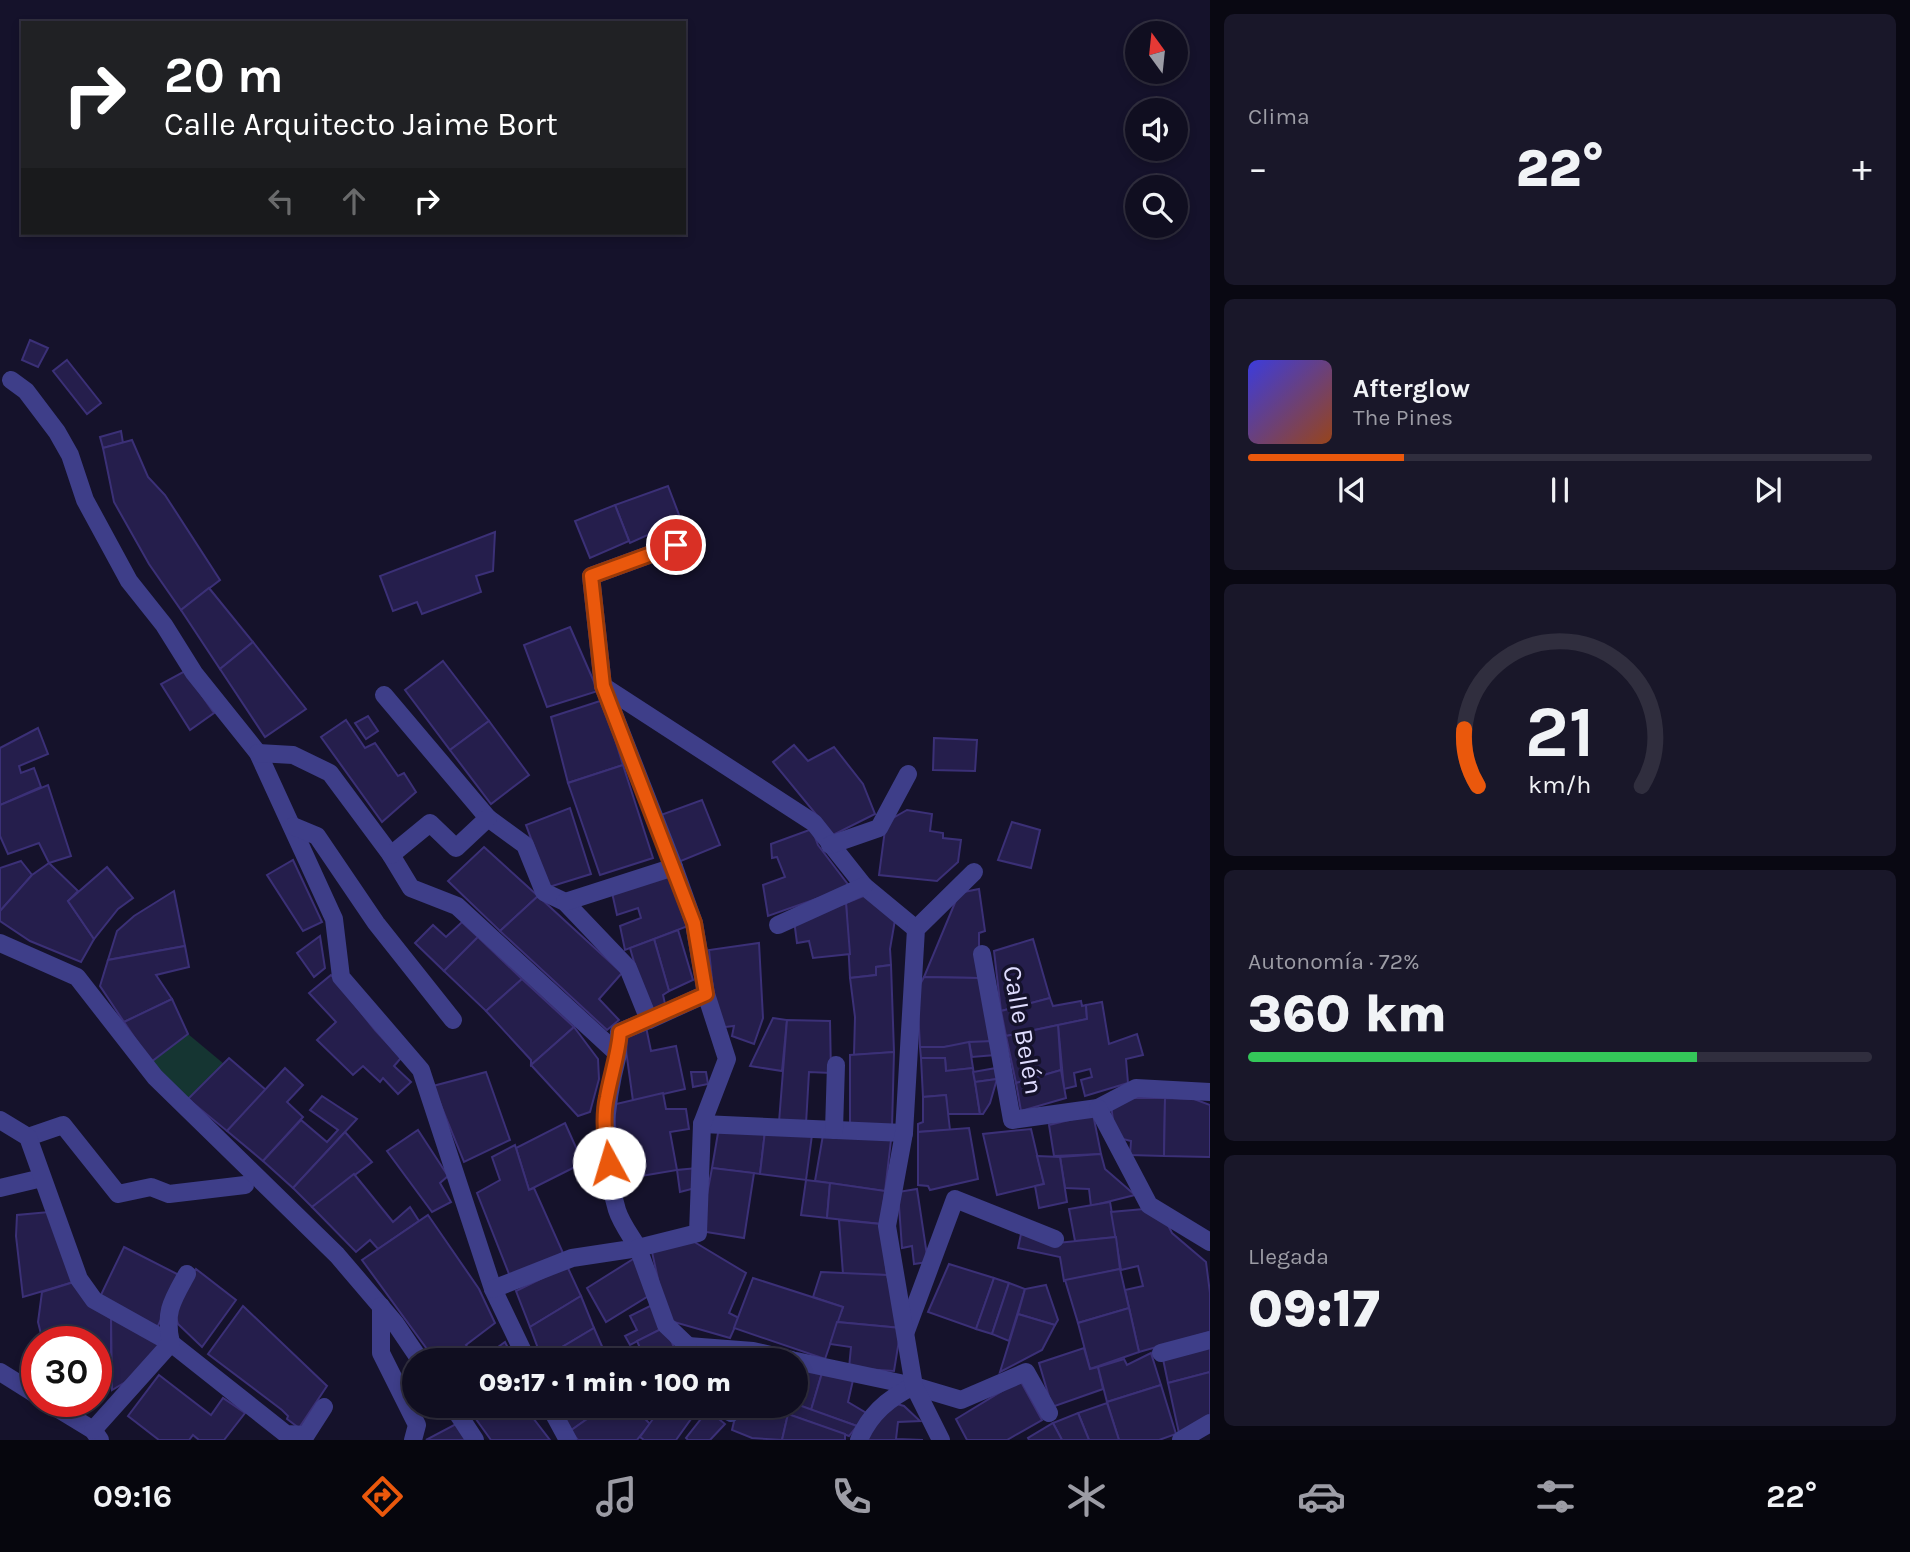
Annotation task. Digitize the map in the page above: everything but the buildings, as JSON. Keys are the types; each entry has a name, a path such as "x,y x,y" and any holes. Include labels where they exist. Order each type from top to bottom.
{"street":[{"path":"11,380 26,391 57,432 70,455 85,500 129,580 164,625 194,673 258,753 334,919 341,976 421,1070 493,1289 521,1348"},
{"path":"493,1289 572,1258 638,1248 698,1233 702,1124 727,1059 706,994 694,923 603,686 591,576 676,545"},
{"path":"603,686 814,823 864,886 916,929"},
{"path":"384,695 488,818 524,845 544,892 565,902 628,968 649,1020"},
{"path":"258,753 293,755 330,773 391,855 411,888 457,905 618,1054"},
{"path":"830,845 879,828 908,774"},
{"path":"391,855 430,823 456,848 488,818"},
{"path":"293,826 317,836 376,923 453,1020"},
{"path":"565,902 674,867"},
{"path":"941,1440 914,1386 887,1226 904,1133 916,929 974,872"},
{"path":"778,925 864,886"},
{"path":"0,943 77,977 155,1077 337,1255 411,1348"},
{"name":"Calle Belén","path":"982,954 1012,1120 1098,1108 1136,1088 1210,1092"},
{"path":"701,1348 688,1346 666,1325 638,1248 617,1212 605,1139 606,1100 618,1054 620,1032 706,994"},
{"path":"834,1130 836,1065"},
{"path":"1098,1108 1149,1205 1210,1242"},
{"path":"0,1119 28,1137 79,1279 94,1300 171,1343 286,1434 306,1435 324,1407"},
{"path":"702,1124 904,1133"},
{"path":"28,1137 63,1125 118,1194 151,1187 169,1194 245,1185"},
{"path":"0,1188 43,1178"},
{"path":"905,1335 955,1199 1055,1239"},
{"path":"171,1343 166,1322 170,1303 187,1274"},
{"path":"380,1306 382,1353 417,1424 413,1440"},
{"path":"1161,1353 1210,1341"},
{"path":"70,1417 97,1435 171,1343"},
{"path":"808,1363 914,1386 961,1400 1026,1371 1049,1413"},
{"path":"0,1372 21,1385"},
{"path":"859,1440 863,1429 891,1396 914,1386"},
{"path":"461,1418 475,1440"},
{"path":"556,1418 568,1440"},
{"path":"1181,1440 1206,1431"}],"green space":[{"path":"188,1034 224,1064 188,1099 151,1062"}],"route":[{"path":"609,1163 605,1139 606,1100 618,1054 620,1032 706,994 694,923 603,686 591,576 676,545"}]}
